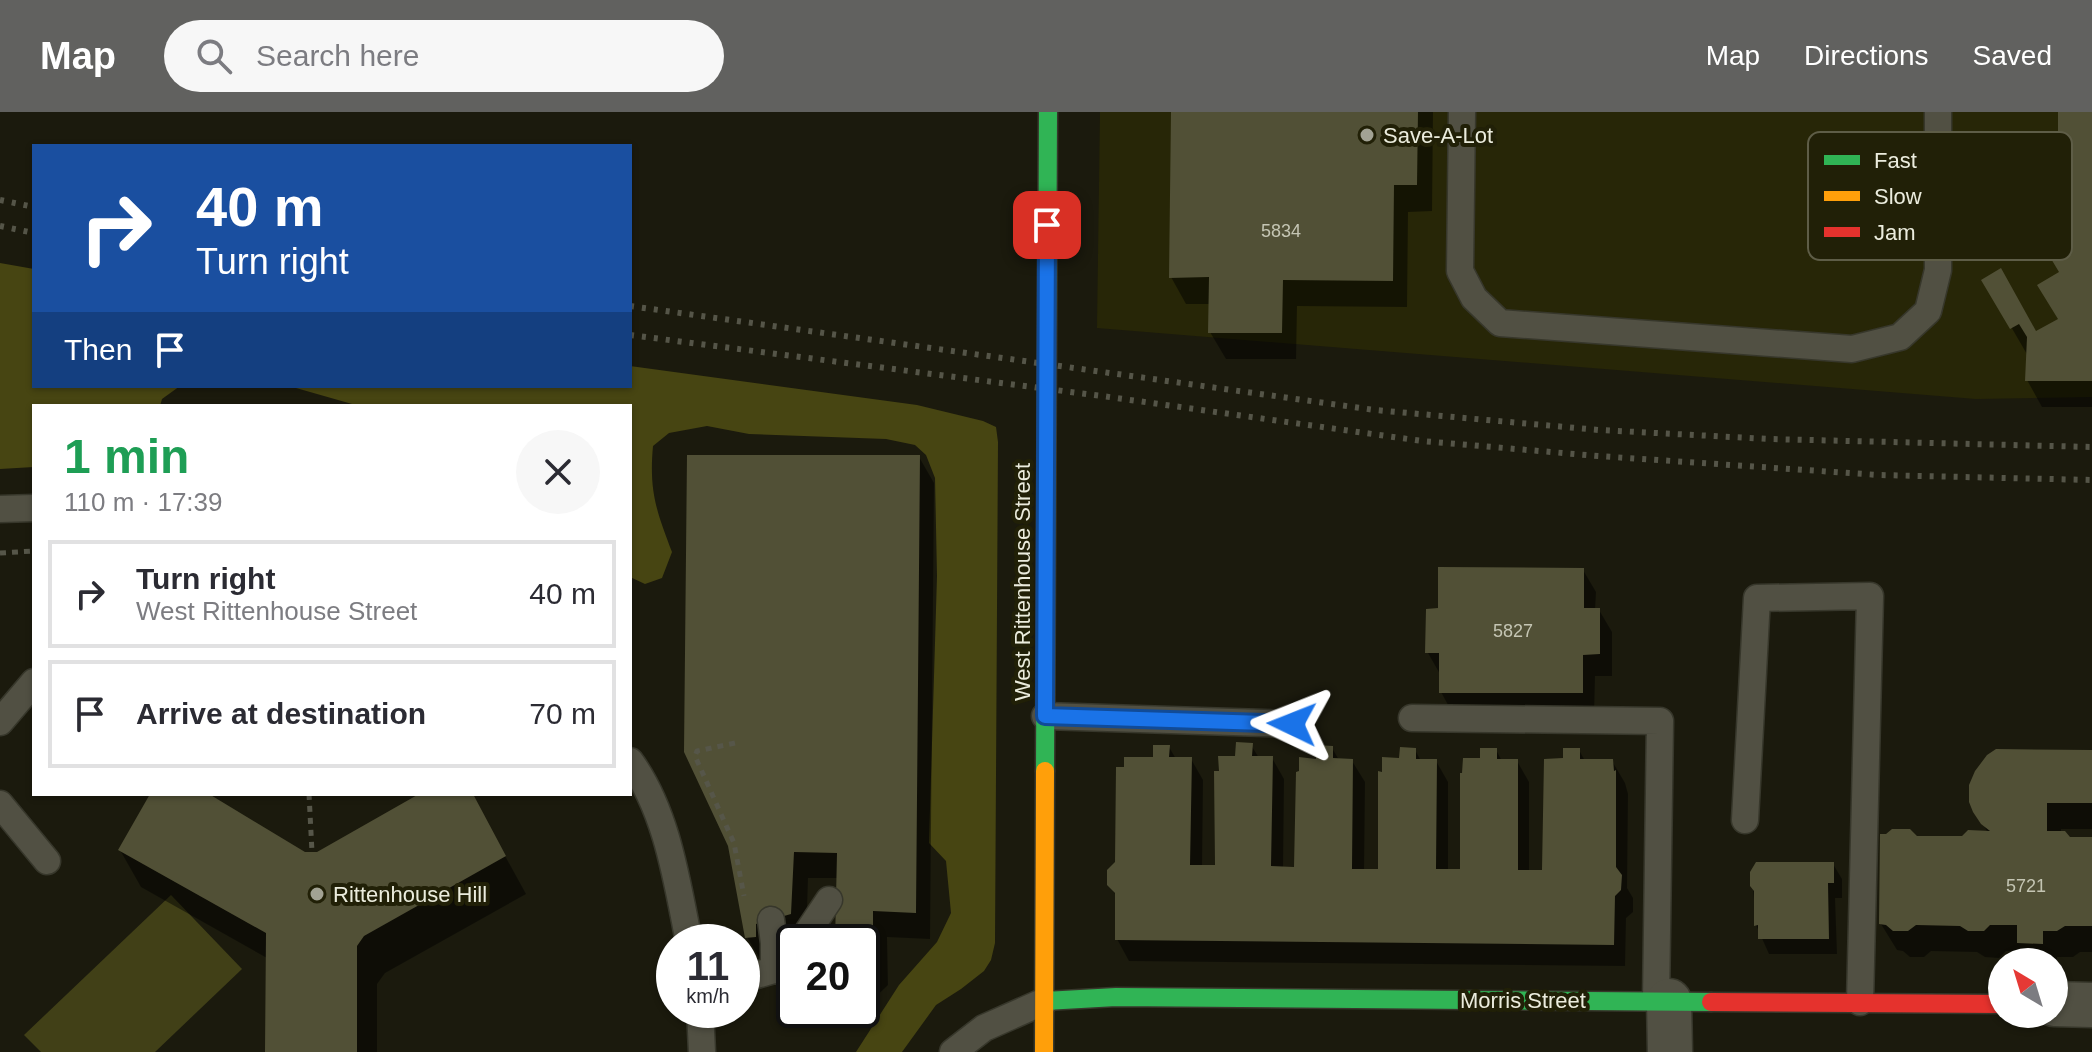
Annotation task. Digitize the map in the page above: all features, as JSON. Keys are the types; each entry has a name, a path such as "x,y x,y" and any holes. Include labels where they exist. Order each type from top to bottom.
{"street":[{"name":"West Rittenhouse Street","path":"1044,1052 1048,112"},
{"name":"Morris Street","path":"1045,1001 1116,997 1988,1004"},
{"path":"1663,1001 1670,1052"},
{"path":"2068,1004 2092,1005"}],"lane":[{"path":"1462,112 1460,271 1474,298 1500,323 1852,349 1900,337 1928,311 1938,260"},
{"path":"0,509 32,508"},
{"path":"1745,820 1757,598 1870,596 1860,1002"},
{"path":"0,722 32,684"},
{"path":"1045,716 1292,724"},
{"path":"1412,718 1660,721 1663,1001"},
{"path":"632,765 659,820 685,924"},
{"path":"0,804 47,861"},
{"path":"813,924 829,900"},
{"path":"771,920 776,949"},
{"path":"953,1052 984,1028 1045,1001"},
{"path":"701,1028 702,1052"}],"path":[{"path":"0,553 32,551"},
{"path":"735,743 697,751 695,756 734,843 742,886"},
{"path":"309,796 312,852"}],"shaded area":[{"path":"1100,112 2092,112 2092,397 1976,399 1097,328"},
{"path":"0,263 32,269 32,388 177,388 162,399 161,404 32,404 32,467 0,469"},
{"path":"632,366 917,405 996,427 995,943 991,960 984,971 936,1005 902,1052 856,1052 871,1028 880,1028 880,1015 899,985 937,942 951,913 946,861 929,843 937,576 935,478 926,455 915,445 886,439 749,434 707,426 669,433 653,446 652,476 658,512 672,552 662,578 645,584 632,578 632,404 352,404 296,388 632,388"},
{"path":"171,895 242,969 155,1052 41,1052 24,1035"}],"building":[{"path":"1171,112 1418,112 1417,185 1394,185 1393,281 1283,280 1282,333 1208,333 1209,277 1169,278"},
{"path":"2058,112 2092,112 2092,381 2025,381 2027,337 2019,324 2010,329 1981,280 2001,268 2036,331 2058,319 2037,285 2059,272 2052,260 2072,260 2072,132 2058,132"},
{"path":"687,455 920,455 916,913 873,911 873,924 835,924 837,853 794,852 791,914 756,924 742,924 728,846 684,752"},
{"path":"1438,567 1584,568 1584,608 1600,608 1600,654 1583,655 1583,693 1439,693 1439,653 1425,653 1426,609 1438,608"},
{"path":"1236,742 1253,743 1252,756 1273,756 1271,866 1294,867 1296,772 1299,771 1299,757 1316,759 1316,745 1333,746 1333,758 1353,759 1352,869 1378,869 1378,771 1382,772 1382,757 1399,758 1400,747 1416,748 1416,759 1437,759 1436,869 1460,869 1460,773 1463,758 1480,758 1480,748 1497,748 1497,759 1518,759 1518,870 1542,870 1544,759 1563,758 1563,748 1580,748 1580,759 1613,759 1616,770 1616,867 1622,875 1621,890 1615,896 1614,945 1115,940 1115,893 1107,885 1107,870 1115,862 1116,767 1124,767 1124,757 1153,757 1153,745 1170,745 1169,757 1192,757 1190,865 1215,865 1214,771 1219,771 1218,756 1235,756"},
{"path":"1996,749 2092,750 2092,803 2047,803 2047,831 2065,831 2070,837 2092,837 2092,926 2065,926 2057,931 2043,931 2043,944 2017,943 2017,925 1990,925 1984,931 1968,931 1960,926 1916,925 1908,931 1893,931 1879,924 1880,834 1892,829 1910,829 1917,836 1962,836 1968,830 1990,831 1973,812 1969,802 1969,785 1987,755"},
{"name":"Rittenhouse Hill","path":"149,796 212,796 305,852 317,852 415,796 474,796 506,856 364,936 357,946 357,1052 265,1052 266,933 118,850"},
{"path":"1756,862 1834,862 1834,883 1828,883 1829,939 1758,939 1758,925 1754,926 1754,891 1750,886 1750,872"}],"railway":[{"path":"0,200 32,207"},
{"path":"0,226 32,233"},
{"path":"632,306 1375,410 1599,430 1770,439 2092,447"},
{"path":"632,335 1422,441 1879,475 2092,480"}],"traffic: fast":[{"path":"1045,771 1048,112"},
{"path":"1045,1001 1116,997 1711,1002"}],"traffic: slow":[{"path":"1044,1052 1045,771"}],"traffic: jam":[{"path":"1711,1002 1988,1004"}],"place":[{"name":"Save-A-Lot","path":"1367,135"},
{"name":"Rittenhouse Hill","path":"317,894"}],"route":[{"path":"1047,225 1045,716 1292,724"}]}
